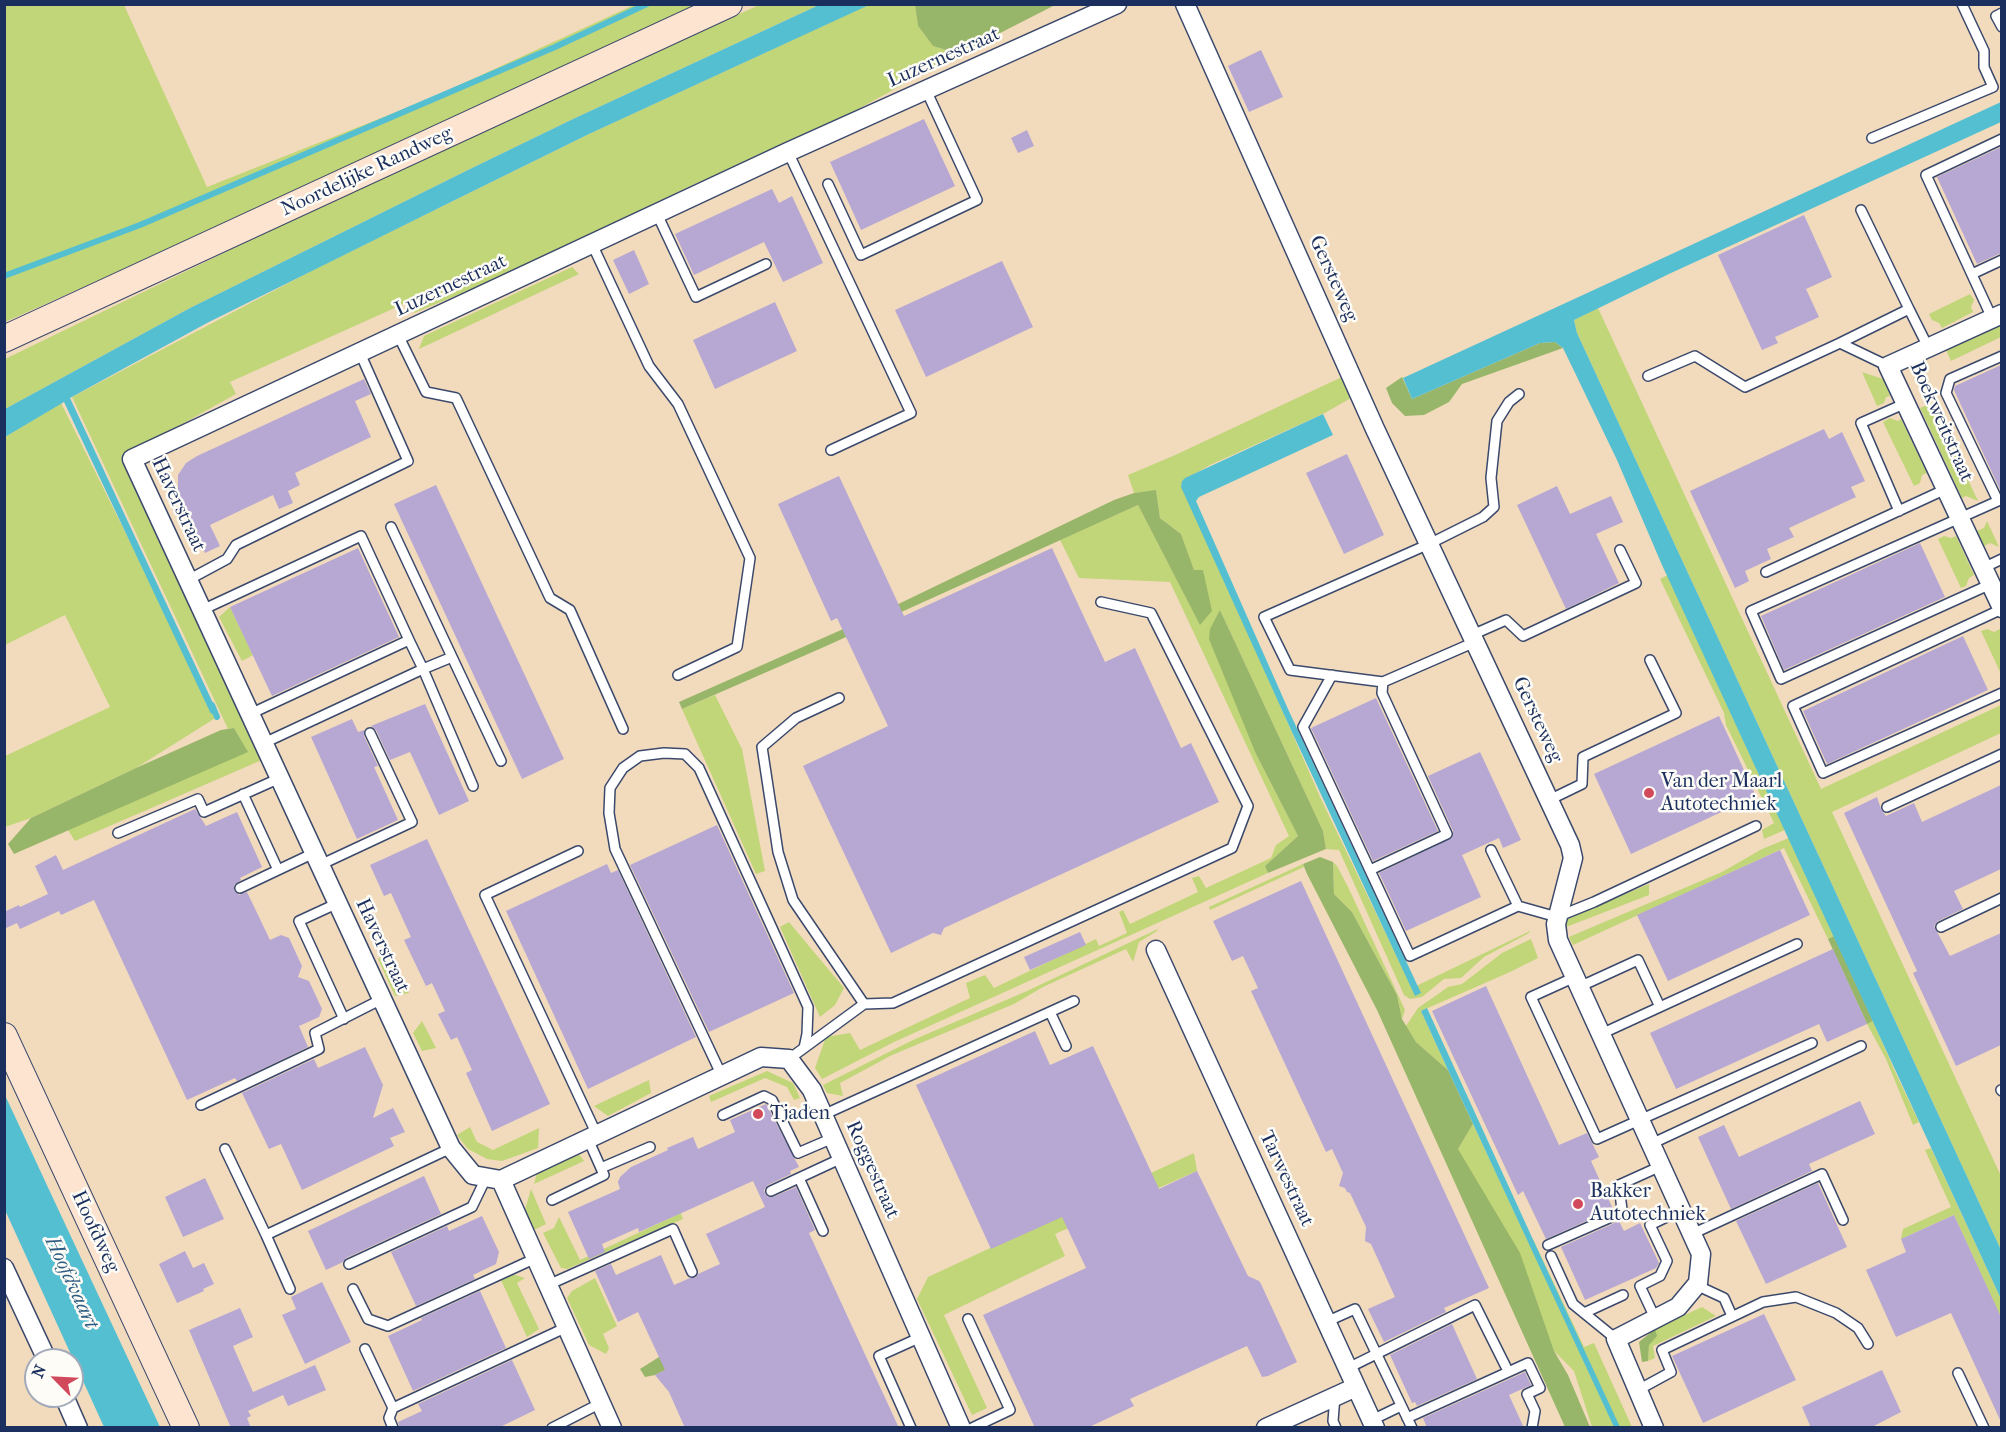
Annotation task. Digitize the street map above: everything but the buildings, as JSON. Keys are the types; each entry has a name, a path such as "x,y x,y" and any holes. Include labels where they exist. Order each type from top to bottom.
{"main road":[{"name":"Noordelijke Randweg","path":"4,339 729,4"},
{"name":"Hoofdweg","path":"4,1036 186,1428"}],"street":[{"name":"Luzernestraat","path":"132,459 788,152 1118,4"},
{"name":"Gersteweg","path":"1185,4 1375,429 1570,845 1573,858 1557,917 1556,933 1701,1254 1696,1285"},
{"name":"Boekweitstraat","path":"1997,316 1888,366 2001,608"},
{"name":"Haverstraat","path":"132,459 451,1148 473,1175 494,1179"},
{"name":"Tarwestraat","path":"1156,950 1373,1424"},
{"path":"612,1428 549,1285 494,1179 592,1137 761,1057 789,1059"},
{"name":"Roggestraat","path":"789,1059 812,1090 962,1427"},
{"path":"4,1268 41,1348"},
{"path":"1654,1428 1616,1339 1678,1306 1696,1285"},
{"path":"1266,1428 1356,1387"},
{"path":"69,1408 78,1428"}],"lane":[{"path":"1872,138 1993,87 1984,67 1984,51 1962,4"},
{"path":"2001,13 1996,16 2001,27"},
{"path":"828,184 861,255 977,200 926,90"},
{"path":"1997,316 1972,274 1926,175 2001,139"},
{"path":"788,152 911,413 831,450"},
{"path":"1861,210 1928,347"},
{"path":"657,214 696,297 766,264"},
{"path":"592,244 649,366 678,404 750,558 737,647 678,675"},
{"path":"1972,274 2001,260"},
{"path":"1648,376 1695,356 1745,387 1909,309"},
{"path":"398,335 426,392 456,399 550,598 570,610 623,729"},
{"path":"1840,343 1888,366"},
{"path":"188,580 227,559 236,545 408,461 360,353"},
{"path":"1990,584 1781,679 1751,611 1998,501 1946,393 1950,379 2001,356"},
{"path":"1519,394 1509,402 1497,421 1491,478 1494,507 1483,518 1264,617 1290,670 1383,682 1506,620 1523,636 1636,583 1620,550"},
{"path":"1899,510 1861,423 1906,403"},
{"path":"1766,572 1946,489"},
{"path":"391,527 501,761"},
{"path":"202,610 361,536 423,669 473,786"},
{"path":"1983,568 2001,560"},
{"path":"789,1059 864,1004 894,1003 1232,848 1248,806 1151,613 1101,602"},
{"path":"2001,608 1793,706 1823,773 2001,693"},
{"path":"250,714 409,640"},
{"path":"264,743 452,657"},
{"path":"1549,800 1582,784 1583,757 1676,713 1650,660"},
{"path":"1332,675 1303,727 1410,956 1518,906 1557,917 1756,826"},
{"path":"1370,870 1447,834 1382,693 1383,682"},
{"path":"839,698 796,718 762,747 778,852 793,900 864,1004"},
{"path":"240,888 278,870 317,859 412,822 370,733"},
{"path":"722,1076 615,849 609,813 610,788 623,768 640,756 664,753 685,754 699,768 808,1007 804,1048"},
{"path":"1887,807 2001,754"},
{"path":"118,833 198,799 204,812 280,778"},
{"path":"243,794 278,870"},
{"path":"1491,850 1518,906"},
{"path":"552,1200 604,1175 592,1137 484,895 578,851"},
{"path":"1941,927 2001,898"},
{"path":"338,903 299,921 344,1019"},
{"path":"1601,1034 1797,944"},
{"path":"1660,1007 1638,960 1531,997 1597,1139 1812,1043"},
{"path":"201,1105 319,1049 315,1033 382,999"},
{"path":"823,1115 1074,1001"},
{"path":"1050,1012 1066,1046"},
{"path":"1651,1144 1862,1046"},
{"path":"723,1115 764,1096 772,1100 798,1153 833,1138"},
{"path":"601,1168 650,1147"},
{"path":"266,1235 451,1148"},
{"path":"225,1149 290,1289"},
{"path":"771,1191 842,1158"},
{"path":"1548,1245 1616,1215 1622,1210 1619,1185 1661,1166"},
{"path":"1692,1234 1822,1174 1843,1220"},
{"path":"800,1178 823,1231"},
{"path":"349,1264 472,1207 494,1179"},
{"path":"1655,1318 1640,1286 1660,1276 1667,1261 1650,1225 1681,1210"},
{"path":"549,1285 673,1229 692,1272"},
{"path":"1551,1256 1573,1304 1616,1339"},
{"path":"353,1289 368,1319 388,1326 536,1258"},
{"path":"1696,1285 1724,1298 1732,1316"},
{"path":"1584,1313 1623,1294"},
{"path":"1638,1390 1671,1372 1662,1350 1763,1302 1797,1298 1836,1314 1858,1328 1868,1344"},
{"path":"1348,1368 1475,1305 1506,1367"},
{"path":"1326,1323 1355,1309 1412,1428"},
{"path":"962,1427 1010,1410 968,1319"},
{"path":"393,1428 389,1418 393,1408 567,1327"},
{"path":"911,1428 879,1356 921,1337"},
{"path":"365,1349 393,1408"},
{"path":"1407,1418 1528,1363 1540,1388 1527,1394 1535,1411 1532,1428"},
{"path":"1958,1373 1984,1428"},
{"path":"1335,1396 1333,1421 1336,1428"},
{"path":"552,1428 602,1403"},
{"path":"1373,1424 1401,1406"}],"green space":[{"path":"915,4 1055,5 959,54 933,46 918,26"},
{"path":"4,5 124,5 207,187 429,99 634,5 701,5 250,213 5,322"},
{"path":"759,5 819,5 470,169 190,308 5,409 5,359 261,235"},
{"path":"868,5 915,5 918,26 933,46 959,54 849,114 686,188 497,279 414,313 408,302 230,382 236,394 121,458 244,715 262,760 75,841 68,830 247,751 234,728 228,729 72,397 315,269 589,134"},
{"path":"572,267 579,274 419,349 424,336"},
{"path":"1970,294 1974,300 1971,307 1973,312 1942,328 1939,323 1932,320 1929,314"},
{"path":"1598,308 1821,789 2001,705 2001,733 1832,812 2001,1176 2001,1250 1577,333 1574,320"},
{"path":"2001,323 2001,337 1951,361 1946,350"},
{"path":"1555,342 1563,348 1462,384 1449,402 1424,415 1405,416 1392,403 1386,388 1402,377 1412,399 1540,343"},
{"path":"1862,372 1883,379 1890,396 1886,397 1884,403 1877,406"},
{"path":"1342,377 1351,398 1323,414 1210,465 1182,481 1320,797 1412,988 1530,931 1529,933 1484,957 1461,978 1444,979 1422,997 1410,999 1404,995 1339,850 1326,849 1323,831 1220,610 1256,754 1298,836 1265,866 1268,873 894,1042 822,1079 815,1068 826,1037 850,1033 860,1050 970,998 966,983 985,975 994,988 1096,939 1099,946 1127,933 1119,912 1123,910 1130,924 1198,892 1192,878 1199,876 1206,888 1271,858 1276,845 1289,836 1170,582 1079,578 1060,540 1138,505 1200,624 1194,571 1181,534 1160,518 1156,491 1134,493 1128,475"},
{"path":"61,403 217,717 136,768 31,818 5,827 5,756 110,707 65,615 5,645 5,437"},
{"path":"1932,403 1978,501 1966,496 1962,498 1920,408"},
{"path":"1890,418 1898,421 1901,419 1927,473 1922,475 1920,483 1914,486 1883,422"},
{"path":"1156,490 1160,518 1181,534 1194,570 1203,570 1212,611 1200,625 1138,505 682,709 679,702 886,610 1114,500 1134,493"},
{"path":"1987,521 1999,547 1990,543 1984,546 1977,531 1984,528"},
{"path":"1944,536 1951,538 1956,536 1974,575 1969,578 1966,586 1961,588 1938,539"},
{"path":"1668,575 1785,830 1764,839 1762,830 1774,823 1726,725 1724,713 1660,579"},
{"path":"230,607 253,655 242,661 219,617"},
{"path":"1220,610 1323,831 1326,849 1268,873 1265,866 1298,836 1256,754 1209,639 1210,629"},
{"path":"1987,629 1994,632 2000,629 2001,674 1981,631"},
{"path":"715,695 742,749 765,871 756,874 682,709"},
{"path":"234,728 248,752 14,854 8,844 31,818 221,730"},
{"path":"1789,838 1834,936 1828,939 1784,848 1573,945 1569,937 1722,872 1762,849"},
{"path":"1320,857 1333,862 1334,894 1352,912 1397,995 1402,1019 1416,1042 1448,1070 1473,1124 1458,1149 1520,1253 1554,1351 1568,1375 1590,1427 1565,1427 1377,1010 1307,874 1303,864"},
{"path":"1333,862 1349,889 1405,1010 1402,1019 1397,995 1352,912 1334,894"},
{"path":"1303,864 1304,867 1210,910 1209,907"},
{"path":"1649,884 1649,895 1566,927 1568,918"},
{"path":"789,922 844,988 835,1005 820,1017 780,927"},
{"path":"1158,929 1139,942 1133,962 1126,949 1043,987 1014,1004 892,1055 840,1083 843,1096 827,1093 823,1085 913,1040 1027,991"},
{"path":"1834,936 1873,1021 1867,1024 1828,939"},
{"path":"1531,939 1538,958 1421,1011 1448,1070 1416,1042 1406,1026 1418,1008 1448,987 1462,984 1502,953"},
{"path":"388,950 409,993 395,996 378,959"},
{"path":"422,1021 436,1048 422,1051 413,1033"},
{"path":"1873,1021 1919,1122 1913,1125 1886,1059 1867,1024"},
{"path":"767,1071 793,1083 800,1098 794,1100 787,1087 765,1078 711,1102 709,1096"},
{"path":"649,1080 651,1093 608,1116 594,1106"},
{"path":"1473,1124 1528,1241 1533,1239 1584,1347 1594,1343 1632,1427 1592,1427 1574,1371 1554,1351 1458,1149"},
{"path":"470,1127 477,1142 493,1150 539,1128 538,1148 502,1161 487,1159 468,1149 457,1135"},
{"path":"1931,1148 2001,1299 2001,1318 1954,1215 1901,1239 1903,1229 1951,1207 1925,1150"},
{"path":"1194,1153 1197,1171 1055,1234 1065,1256 944,1315 987,1408 972,1415 917,1299 928,1277"},
{"path":"579,1154 584,1161 534,1184 537,1173"},
{"path":"531,1189 546,1224 534,1230 525,1210"},
{"path":"681,1213 683,1219 567,1269 561,1268 543,1233 554,1228 559,1217 580,1260"},
{"path":"512,1274 525,1278 517,1283 539,1329 527,1337 501,1280"},
{"path":"595,1278 617,1326 603,1334 609,1348 606,1354 589,1345 567,1298 572,1291"},
{"path":"1702,1307 1716,1316 1653,1346 1655,1358 1648,1361 1649,1345 1655,1329"},
{"path":"1655,1329 1657,1336 1649,1345 1648,1361 1642,1362 1639,1342"},
{"path":"659,1357 694,1357 655,1375 645,1377 640,1369"}],"water":[{"path":"819,5 869,5 589,134 207,323 70,398 213,703 215,711 211,714 64,402 5,437 5,409 190,308 470,169"},
{"path":"2001,102 2001,122 1671,273 1574,320 1577,333 2001,1250 2001,1299 1662,565 1617,460 1563,348 1555,342 1540,343 1412,399 1403,378"},
{"path":"1323,414 1333,435 1199,497 1196,501 1288,709 1421,993 1415,996 1181,487 1185,478"},
{"path":"1427,1008 1620,1427 1614,1427 1448,1070 1421,1011"},
{"name":"Hoofdvaart","path":"4,1093 160,1427 104,1427 84,1383 84,1348 68,1348 5,1210"}],"waterway":[{"path":"4,276 140,225 555,47 647,4"},
{"path":"212,705 217,717"}],"place":[{"name":"Van der Maarl Autotechniek","path":"1649,793"},
{"name":"Tjaden","path":"758,1114"},
{"name":"Bakker Autotechniek","path":"1578,1204"}]}
